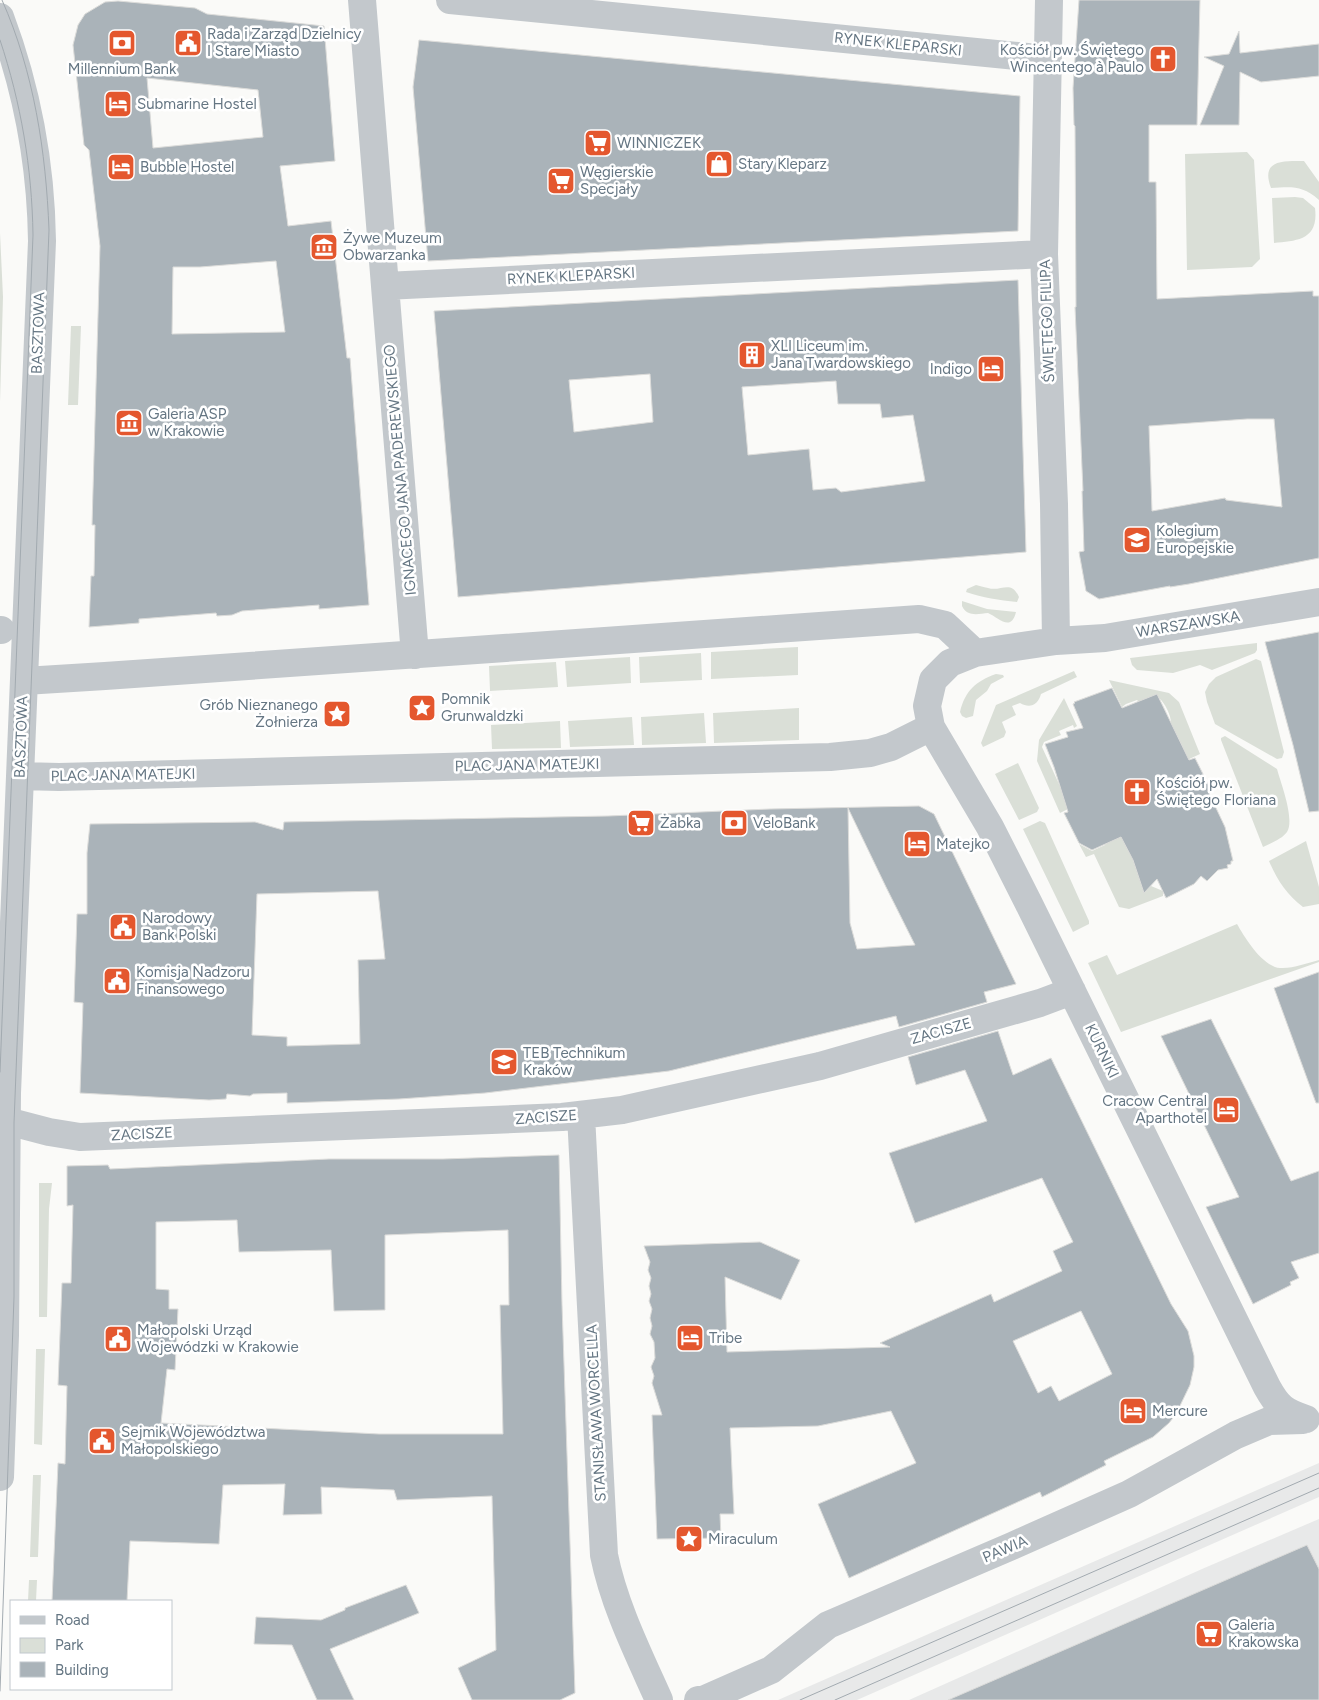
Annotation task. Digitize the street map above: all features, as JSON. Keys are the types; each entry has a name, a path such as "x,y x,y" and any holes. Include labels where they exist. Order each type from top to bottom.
{"street":[{"path":"362,0 385,286"},
{"name":"RYNEK KLEPARSKI","path":"450,0 595,7 1047,59"},
{"name":"ŚWIĘTEGO FILIPA","path":"1048,0 1044,254 1054,504 1056,641"},
{"name":"BASZTOWA","path":"0,17 17,68 28,115 37,172 41,215 41,270 7,1121 0,1477"},
{"name":"RYNEK KLEPARSKI","path":"385,286 1044,254"},
{"name":"IGNACEGO JANA PADEREWSKIEGO","path":"385,286 414,654"},
{"name":"WARSZAWSKA","path":"1056,641 1105,638 1319,602"},
{"path":"24,681 90,678 919,619 945,625 975,654"},
{"path":"931,727 927,706 934,680 950,663 975,654 1056,641"},
{"name":"PLAC JANA MATEJKI","path":"20,776 59,777 830,757 862,754 891,748 931,727"},
{"name":"KURNIKI","path":"931,727 990,827 1274,1399 1283,1410 1312,1417"},
{"name":"ZACISZE","path":"7,1121 49,1132 80,1136 240,1129 463,1123 582,1115 622,1110 820,1066 1040,1003 1072,991"},
{"name":"STANISŁAWA WORCELLA","path":"582,1115 604,1555 608,1576 637,1651 659,1700"},
{"name":"PAWIA","path":"698,1700 705,1699 770,1670 828,1625 1129,1494 1236,1435 1269,1421 1312,1417"}],"shaded area":[{"path":"1319,1463 1319,1497 857,1700 778,1700"},
{"name":"Galeria Krakowska","path":"1319,1519 1319,1700 909,1700 1202,1569"}],"green space":[{"path":"1247,152 1254,160 1260,259 1252,267 1187,270 1185,154"},
{"path":"1304,161 1319,182 1319,200 1302,189 1271,188 1268,179 1271,167 1282,162"},
{"path":"1272,198 1303,198 1315,208 1314,227 1305,237 1274,243"},
{"path":"0,233 3,297 0,402"},
{"path":"71,326 81,326 78,405 68,405"},
{"path":"976,585 993,589 1009,587 1019,597 1017,602 997,600 966,592 967,589"},
{"path":"962,601 987,609 1016,612 1014,618 1008,623 988,613 973,614 967,612 962,606"},
{"path":"1257,643 1255,653 1212,670 1200,665 1173,673 1137,670 1132,665 1130,658"},
{"path":"798,647 798,675 711,679 711,652"},
{"path":"701,653 702,680 640,683 639,657"},
{"path":"630,657 631,683 567,687 565,661"},
{"path":"1256,659 1261,661 1284,752 1282,758 1277,759 1215,724 1207,702 1205,692 1209,684 1216,677"},
{"path":"556,662 558,687 490,691 489,666"},
{"path":"1074,671 1077,677 1041,694 1038,701 1033,705 1027,706 1020,703 1012,706 1016,715 1002,722 1006,732 1004,737 983,747 981,743 996,705"},
{"path":"996,674 1003,675 1004,677 991,684 987,691 976,700 973,716 966,718 962,716 960,712 962,705 972,688"},
{"path":"1109,680 1169,693 1179,702 1200,754 1185,761 1171,725 1169,713 1159,698 1156,696 1140,703 1137,700 1122,707"},
{"path":"1064,698 1077,726 1074,728 1073,725 1059,731 1061,735 1044,742 1042,747 1070,808 1060,813 1037,761 1039,740"},
{"path":"799,708 799,740 714,743 713,713"},
{"path":"704,713 706,743 642,745 641,717"},
{"path":"632,717 634,745 570,747 568,721"},
{"path":"560,721 561,748 492,749 491,725"},
{"path":"1225,736 1277,769 1288,810 1289,826 1287,832 1282,837 1263,847 1221,740"},
{"path":"1018,763 1039,808 1037,812 1019,820 995,774"},
{"path":"1040,821 1045,823 1089,921 1089,924 1073,932 1023,829"},
{"path":"1124,827 1144,886 1147,889 1151,886 1163,891 1163,896 1129,909 1119,907 1094,854 1086,857 1079,844 1092,851 1105,845 1110,833"},
{"path":"1306,841 1319,887 1319,904 1303,907 1283,887 1269,861"},
{"path":"1237,924 1261,957 1273,966 1285,968 1319,960 1319,962 1121,1032 1088,963 1107,955 1117,975"},
{"path":"39,1183 52,1183 49,1209 47,1317 39,1317"},
{"path":"36,1349 45,1349 42,1445 34,1444"},
{"path":"33,1475 41,1475 38,1557 30,1557"},
{"path":"29,1580 37,1580 36,1600 28,1600"}],"building":[{"path":"1079,0 1200,0 1197,125 1149,125 1149,182 1156,182 1157,299 1313,291 1313,296 1319,296 1319,558 1189,584 1099,599 1086,591 1079,552 1084,551 1075,307 1075,126 1073,88","holes":["1247,419 1274,419 1282,507 1226,500 1225,498 1152,511 1149,426"]},
{"path":"118,1 195,8 207,14 324,26 335,161 280,166 288,226 331,221 347,358 350,358 369,605 319,609 319,605 242,611 232,615 217,616 216,613 139,619 139,623 89,627 91,576 94,576 95,525 92,525 100,246 89,150 84,145 73,45 78,25 85,14 105,2","holes":["147,78 258,90 263,137 153,148","276,261 285,332 172,334 173,267 200,267"]},
{"path":"1239,31 1240,53 1319,44 1319,76 1261,82 1240,72 1239,125 1200,125 1224,66 1204,57 1229,54"},
{"name":"Stary Kleparz","path":"419,40 1020,96 1018,231 428,261 413,87"},
{"path":"1018,280 1026,552 458,597 434,311","holes":["650,374 653,422 574,432 569,380","836,381 838,404 880,404 882,418 913,415 925,481 841,492 836,488 813,490 809,449 748,455 742,387"]},
{"path":"1319,632 1319,811 1309,812 1265,642"},
{"name":"Kościół pw. Świętego Floriana","path":"1112,688 1122,708 1157,694 1189,760 1195,758 1211,790 1208,791 1225,827 1233,861 1227,865 1228,868 1218,870 1207,881 1201,876 1194,884 1166,898 1157,879 1144,893 1133,860 1121,837 1092,850 1079,843 1064,813 1068,812 1045,744 1068,737 1066,732 1083,728 1073,704 1074,702"},
{"path":"919,806 934,814 1016,984 984,992 987,1002 899,1027 896,1016 669,1071 485,1093 399,1099 287,1103 287,1093 253,1094 250,1096 227,1094 226,1099 209,1100 80,1093 83,1003 74,1002 77,914 87,914 87,853 90,824 255,822 283,830 284,822 608,816 770,809","holes":["848,808 886,887 915,945 857,949 850,923","378,891 385,959 358,960 360,1044 287,1046 287,1037 252,1035 257,894"]},
{"path":"1319,972 1319,1103 1316,1103 1274,988"},
{"path":"1211,1019 1291,1181 1319,1171 1319,1253 1291,1262 1299,1278 1290,1282 1291,1285 1253,1304 1206,1207 1239,1197 1161,1036"},
{"path":"998,1031 1013,1075 1051,1058 1171,1304 1188,1331 1194,1356 1194,1367 1190,1385 1176,1414 1153,1437 1104,1461 1106,1465 1042,1497 1040,1492 849,1578 818,1504 916,1463 891,1411 818,1426 730,1428 734,1514 720,1514 721,1538 657,1539 652,1415 662,1415 652,1383 654,1376 651,1367 655,1358 654,1342 650,1334 652,1309 649,1301 651,1294 649,1286 651,1278 648,1270 650,1262 644,1246 760,1242 800,1260 781,1300 725,1277 727,1352 890,1347 880,1343 991,1294 994,1302 1062,1271 1053,1251 1073,1242 1042,1178 915,1223 889,1153 987,1121 965,1070 916,1085 908,1057","holes":["1081,1311 1112,1374 1059,1401 1051,1386 1038,1393 1013,1341"]},
{"path":"559,1155 575,1693 560,1700 472,1700 458,1668 496,1650 492,1496 397,1500 394,1490 321,1487 322,1514 283,1515 285,1484 223,1485 219,1544 130,1541 127,1600 52,1600 58,1463 65,1464 67,1386 58,1385 62,1283 71,1283 73,1205 67,1206 67,1166 108,1165 110,1169 329,1159 443,1159","holes":["237,1220 239,1252 331,1250 334,1311 385,1310 385,1235 508,1230 509,1305 500,1305 503,1434 379,1434 161,1423 167,1369 175,1370 178,1309 169,1309 169,1290 156,1289 156,1222"]},
{"name":"Galeria Krakowska","path":"1307,1545 1319,1569 1319,1700 948,1700"},
{"path":"406,1585 419,1613 330,1649 354,1700 317,1700 292,1645 254,1644 256,1617 321,1620 345,1610 345,1608"}],"tram line":[{"path":"0,1691 14,1297 14,1123 49,230 45,171 36,113 22,55 2,0"},
{"path":"0,40 14,88 24,136 28,160 33,235 0,1072"},
{"path":"800,1700 1319,1473"},
{"path":"835,1700 1319,1488"}],"place":[{"name":"Millennium Bank","path":"122,43"},
{"name":"Rada i Zarząd Dzielnicy I Stare Miasto","path":"188,43"},
{"name":"Kościół pw. Świętego Wincentego à Paulo","path":"1163,59"},
{"name":"Submarine Hostel","path":"118,104"},
{"name":"WINNICZEK","path":"598,143"},
{"name":"Stary Kleparz","path":"719,164"},
{"name":"Bubble Hostel","path":"121,167"},
{"name":"Węgierskie Specjały","path":"561,181"},
{"name":"Żywe Muzeum Obwarzanka","path":"324,247"},
{"name":"XLI Liceum im. Jana Twardowskiego","path":"752,355"},
{"name":"Indigo","path":"991,369"},
{"name":"Galeria ASP w Krakowie","path":"129,423"},
{"name":"Kolegium Europejskie","path":"1137,540"},
{"name":"Pomnik Grunwaldzki","path":"422,708"},
{"name":"Grób Nieznanego Żołnierza","path":"337,714"},
{"name":"Kościół pw. Świętego Floriana","path":"1137,792"},
{"name":"Żabka","path":"641,823"},
{"name":"VeloBank","path":"734,823"},
{"name":"Matejko","path":"917,844"},
{"name":"Narodowy Bank Polski","path":"123,927"},
{"name":"Komisja Nadzoru Finansowego","path":"117,981"},
{"name":"TEB Technikum Kraków","path":"504,1062"},
{"name":"Cracow Central Aparthotel","path":"1226,1110"},
{"name":"Tribe","path":"690,1338"},
{"name":"Małopolski Urząd Wojewódzki w Krakowie","path":"118,1339"},
{"name":"Mercure","path":"1133,1411"},
{"name":"Sejmik Województwa Małopolskiego","path":"102,1441"},
{"name":"Miraculum","path":"689,1539"},
{"name":"Galeria Krakowska","path":"1209,1634"}]}
